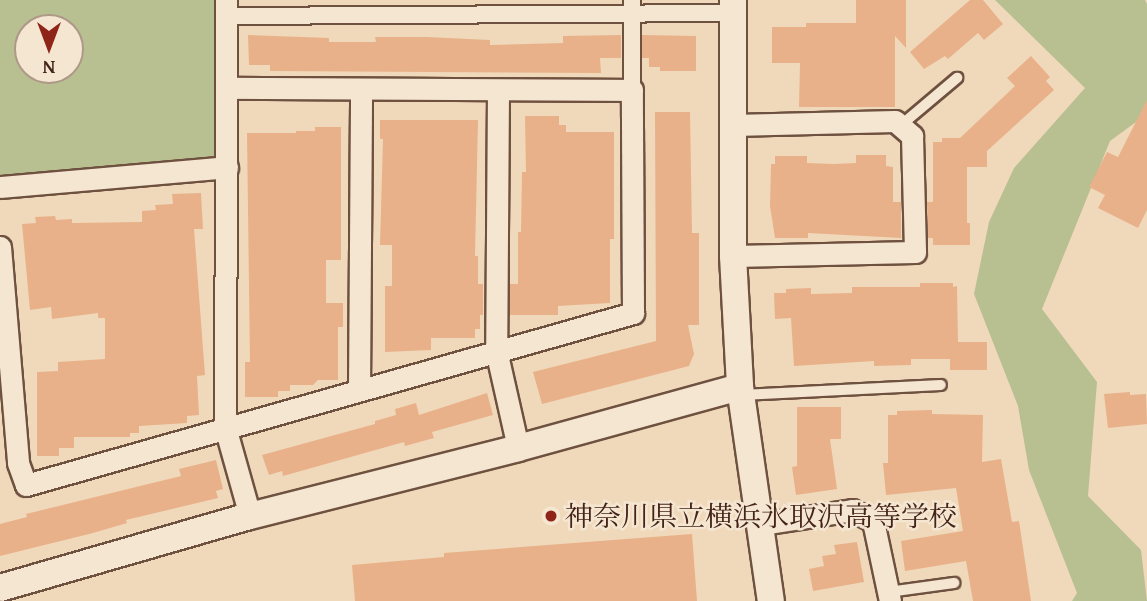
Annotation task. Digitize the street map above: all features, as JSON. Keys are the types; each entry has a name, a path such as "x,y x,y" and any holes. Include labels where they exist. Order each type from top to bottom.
{"street":[{"path":"250,516 225,426 228,88 226,8 733,6 733,256 741,391 771,601"},
{"path":"0,247 18,463 26,485 225,426 632,313 631,7"},
{"path":"228,88 632,90"},
{"path":"359,389 361,90"},
{"path":"498,90 496,350 518,448"},
{"path":"733,125 895,121 912,136 915,252 733,256"},
{"path":"0,187 227,167"},
{"path":"0,588 250,516 741,391"},
{"path":"761,524 852,510 873,521 889,596"}],"lane":[{"path":"900,126 957,78"},
{"path":"741,391 941,385"},
{"path":"889,596 954,583"}],"green space":[{"path":"0,0 217,0 219,156 0,176"},
{"path":"995,0 1145,0 1147,4 1147,114 1110,141 1042,309 1097,382 1088,496 1141,550 1147,601 1072,601 1077,593 1029,470 1018,406 974,294 989,222 1014,168 1085,88"}],"building":[{"path":"856,0 906,0 906,48 895,36 895,107 799,107 800,63 772,63 772,27 806,27 806,23 856,23"},
{"path":"970,0 983,0 1003,24 984,40 978,33 948,59 945,56 924,69 910,52"},
{"path":"248,35 329,38 329,42 376,42 375,37 427,37 490,40 490,45 563,43 563,36 621,35 621,58 600,58 601,73 270,71 270,65 249,65"},
{"path":"642,35 696,36 696,71 660,71 660,67 649,67 649,58 642,58"},
{"path":"1031,56 1050,77 1046,81 1054,90 987,151 987,167 967,167 967,223 970,223 970,245 933,245 933,238 928,238 927,202 933,202 933,142 942,142 942,138 960,138 1015,86 1007,78"},
{"path":"1147,100 1147,210 1138,228 1098,208 1105,195 1089,187 1107,152 1118,157"},
{"path":"655,112 690,112 692,233 699,233 699,325 688,325 694,354 689,366 542,404 533,372 656,341"},
{"path":"525,116 559,116 559,125 566,125 566,132 614,132 614,239 610,239 610,303 558,306 558,315 509,315 510,284 518,284 522,172 526,172"},
{"path":"380,120 478,120 475,256 478,256 478,284 483,284 483,315 480,315 480,329 475,329 475,338 431,338 431,350 385,352 385,286 392,286 392,245 380,245 383,139 380,139"},
{"path":"315,127 341,127 341,260 326,260 326,303 343,303 343,327 338,327 338,380 318,380 313,385 290,385 290,391 278,391 278,397 245,397 245,362 250,362 247,133 296,133 315,131"},
{"path":"856,155 886,155 886,166 893,167 893,202 901,202 901,238 808,233 808,238 775,238 770,206 771,164 775,164 775,156 807,156 807,163 834,164 856,163"},
{"path":"201,193 203,229 194,229 205,375 197,376 199,415 187,416 187,423 139,426 139,433 130,433 130,437 74,437 74,448 59,448 59,456 37,456 37,372 58,371 58,362 105,359 105,318 98,318 98,313 52,319 51,307 30,310 22,224 36,223 35,217 55,216 56,220 72,219 72,223 142,222 142,211 156,210 155,205 173,204 172,194"},
{"path":"920,283 953,283 953,287 957,286 958,342 987,342 987,370 950,370 950,359 911,359 911,365 874,366 874,361 794,366 791,318 775,319 774,293 786,293 786,289 811,288 811,294 852,293 852,287 920,287"},
{"path":"1130,392 1130,395 1146,394 1147,424 1108,428 1104,394"},
{"path":"487,393 493,415 432,432 434,438 405,446 404,442 283,476 282,471 269,475 262,455 375,424 375,421 396,415 395,409 416,403 419,415"},
{"path":"797,407 841,407 841,439 830,439 837,489 796,495 792,467 797,466"},
{"path":"932,410 932,414 983,415 982,462 1001,459 1012,522 1019,521 1031,601 973,601 966,561 905,571 901,541 963,531 956,488 886,495 883,463 888,463 888,415 897,415 897,411"},
{"path":"216,460 223,489 216,491 218,498 126,520 127,523 93,533 0,556 0,524 27,517 26,514 181,476 179,469"},
{"path":"692,534 697,601 355,601 352,565 444,557 444,553"},
{"path":"857,542 864,582 813,591 809,569 824,566 822,556 836,554 834,545"}],"place":[{"name":"神奈川県立横浜氷取沢高等学校","path":"551,516"}]}
